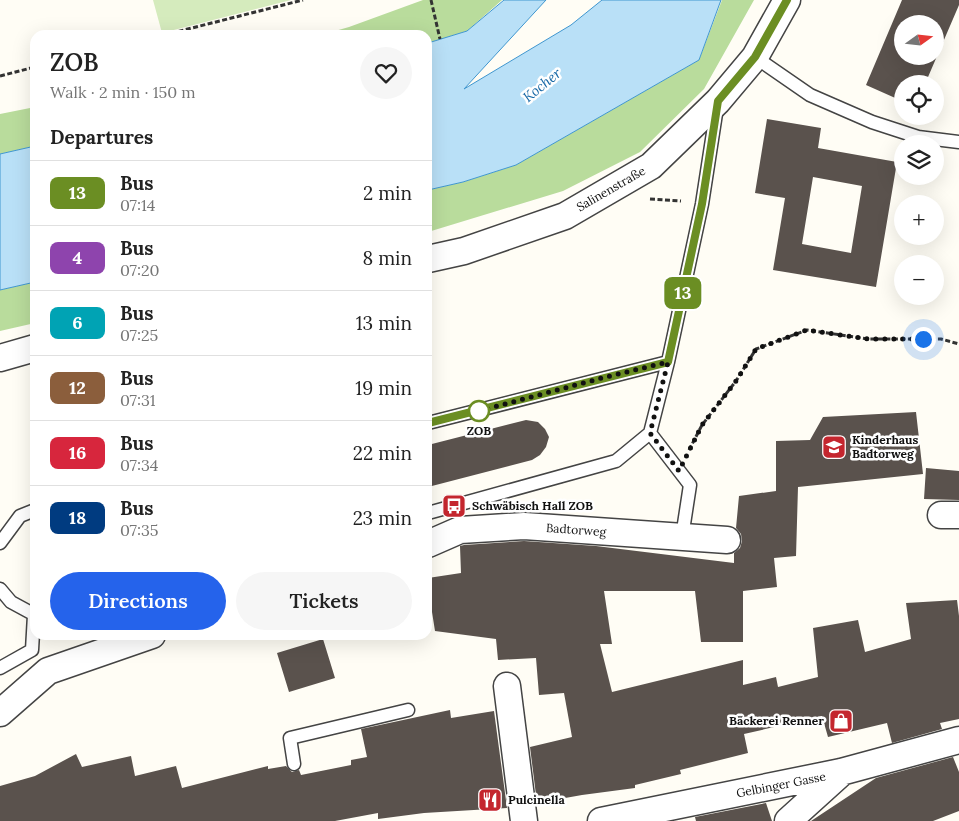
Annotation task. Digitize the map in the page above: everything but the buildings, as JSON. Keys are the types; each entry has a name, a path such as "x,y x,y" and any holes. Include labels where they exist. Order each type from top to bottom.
{"street":[{"name":"Salinenstraße","path":"432,258 464,251 565,216 651,166 718,101 755,57 787,0"},
{"path":"0,358 30,349"},
{"name":"Badtorweg","path":"432,542 460,530 524,526 726,540"},
{"path":"0,713 40,660 130,640"},
{"path":"507,686 524,821"},
{"name":"Gelbinger Gasse","path":"601,821 841,772 959,740"},
{"path":"788,821 841,772"}],"lane":[{"path":"755,57 810,95 872,122 918,137 959,142"},
{"path":"432,512 616,462 650,433 668,362 702,204 718,101"},
{"path":"432,422 668,362"},
{"path":"650,433 690,485 682,537"},
{"path":"0,543 20,516 30,512"},
{"path":"0,589 10,602 30,612"},
{"path":"0,668 40,660 38,640"},
{"path":"294,764 290,738 408,710"}],"path":[{"path":"184,30 303,0"},
{"path":"431,0 440,39"},
{"path":"0,76 30,69"},
{"path":"679,471 702,425 736,381 756,349 807,330 868,339 941,339 959,344"}],"green space":[{"path":"153,0 291,0 174,30 161,30"},
{"path":"423,0 502,0 467,31 432,42 432,30 338,30"},
{"path":"722,0 754,0 704,89 640,152 563,191 432,231 432,189 463,182 516,165 699,60"},
{"path":"30,108 30,147 0,154 0,114"},
{"path":"30,283 30,324 0,331 0,290"}],"water":[{"name":"Kocher","path":"504,0 546,0 464,89 571,25 602,0 721,0 699,60 516,165 463,182 432,189 432,42 467,31"},
{"path":"30,147 30,283 0,290 0,154"}],"bus line":[{"name":"13","path":"432,422 668,362 702,204 718,101 755,57 787,0"}],"place":[{"name":"ZOB","path":"479,411"},
{"name":"Kinderhaus Badtorweg","path":"834,447"},
{"name":"Schwäbisch Hall ZOB","path":"454,506"},
{"name":"Bäckerei Renner","path":"841,721"},
{"name":"Pulcinella","path":"490,800"}],"route":[{"path":"479,411 668,362 650,433 679,471 702,425 736,381 756,349 807,330 868,339 923,339"}]}
